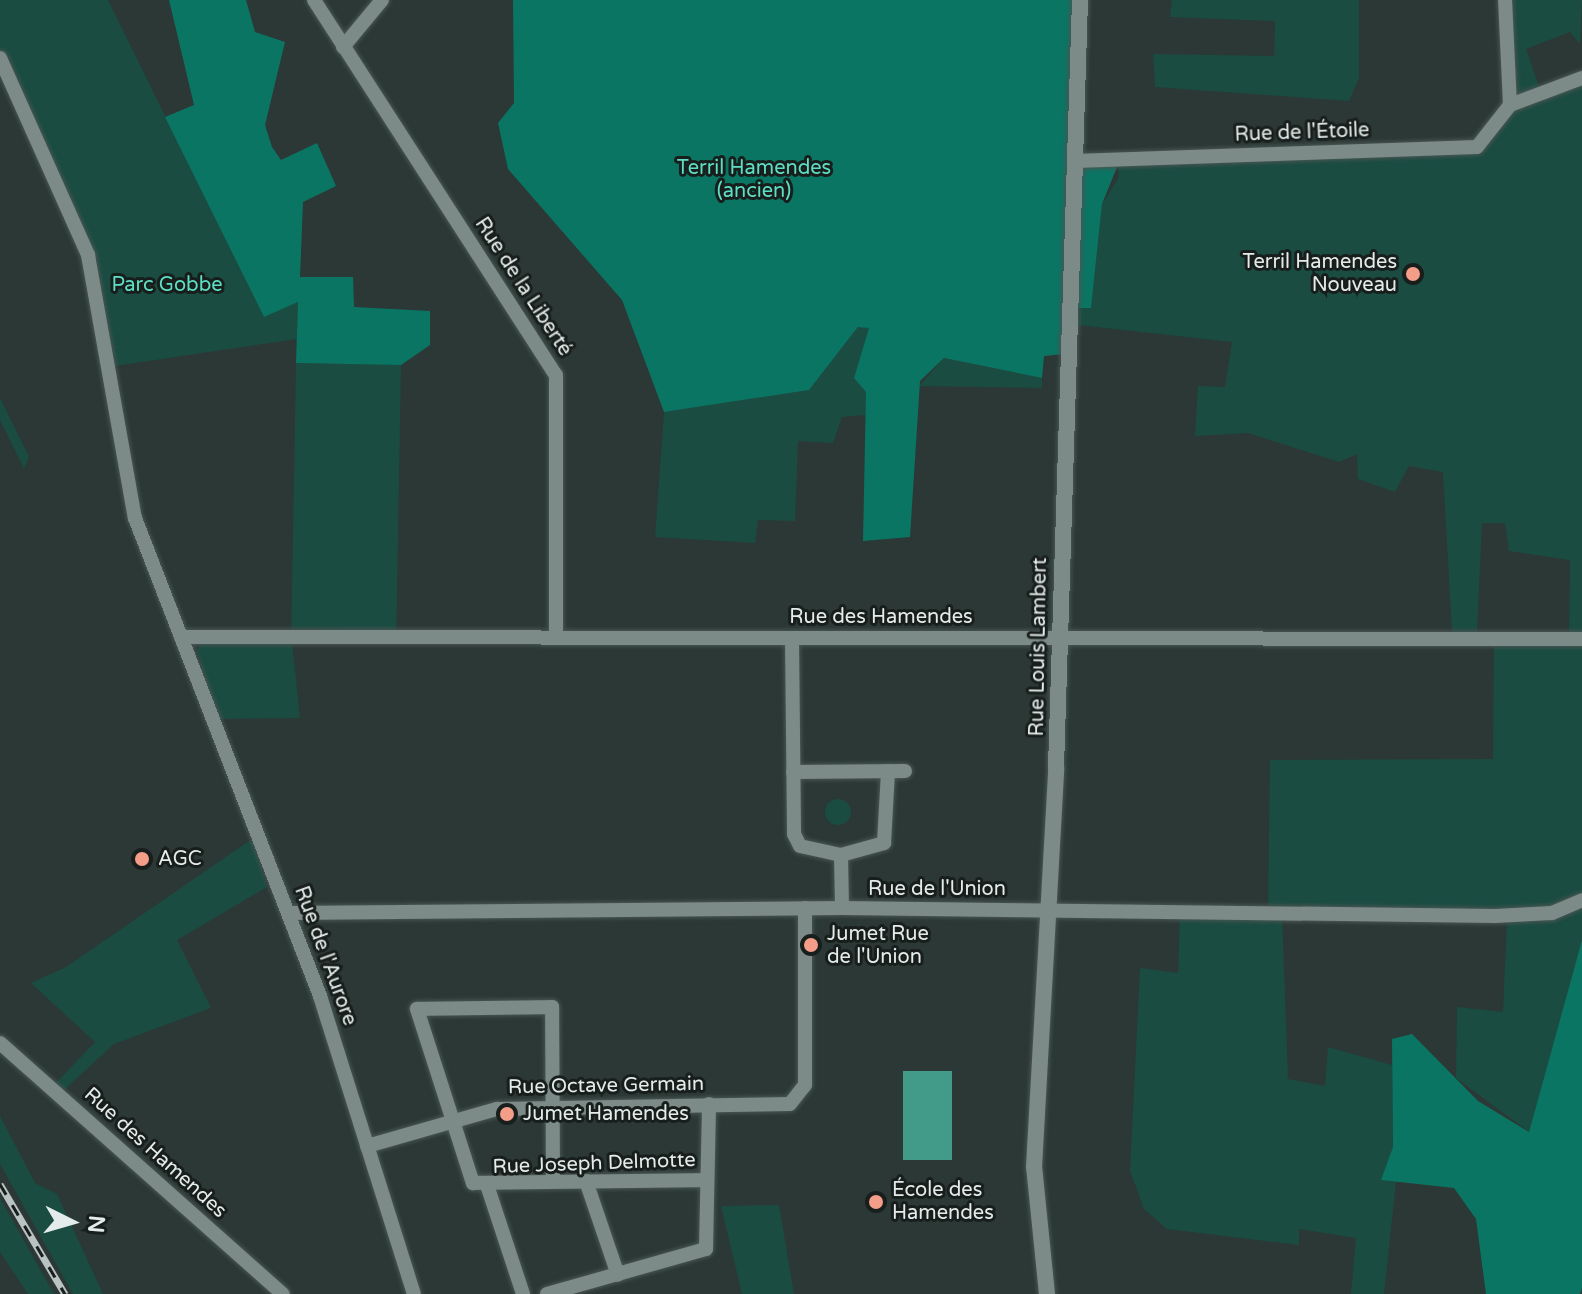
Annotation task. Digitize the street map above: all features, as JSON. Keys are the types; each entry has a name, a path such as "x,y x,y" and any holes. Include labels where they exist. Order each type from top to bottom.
{"street":[{"name":"Rue de la Liberté","path":"314,0 556,375 556,637"},
{"path":"343,47 382,0"},
{"name":"Rue Louis Lambert","path":"1047,1294 1034,1167 1050,909 1080,0"},
{"path":"1505,0 1510,105 1582,78"},
{"name":"Rue de l'Aurore","path":"0,58 88,255 135,518 289,913 414,1294"},
{"name":"Rue de l'Étoile","path":"1075,161 1477,147 1510,105"},
{"name":"Rue des Hamendes","path":"181,637 1582,639"},
{"path":"792,638 793,772 800,846 841,855 884,843 888,771"},
{"path":"793,772 905,771"},
{"path":"841,855 842,908"},
{"name":"Rue de l'Union","path":"289,913 842,908 1495,916 1552,913 1582,900"},
{"name":"Rue Octave Germain","path":"367,1146 451,1116 554,1106 790,1104 800,1096 805,908"},
{"name":"Rue Joseph Delmotte","path":"554,1106 552,1007 417,1009 473,1183 488,1188 553,1181 707,1180"},
{"name":"Rue des Hamendes","path":"0,1043 283,1294"},
{"path":"547,1294 706,1249 709,1104"},
{"path":"553,1181 554,1106"},
{"path":"586,1181 618,1275"},
{"path":"488,1188 523,1294"}],"green space":[{"name":"Parc Gobbe","path":"0,0 108,0 264,317 298,301 297,339 108,367 88,255 0,58"},
{"path":"169,0 246,0 255,32 285,42 265,125 272,147 281,160 317,143 336,186 303,202 300,277 353,277 354,307 430,311 430,345 401,365 296,363 298,302 264,317 165,117 194,105"},
{"name":"Terril Hamendes (ancien)","path":"513,0 1076,0 1070,174 1087,164 1119,162 1102,204 1091,308 1065,308 1064,354 1044,356 1042,378 944,358 920,381 910,537 863,541 866,392 854,378 869,328 858,327 809,390 664,412 622,300 508,169 498,123 514,103"},
{"path":"1172,0 1359,0 1359,78 1349,101 1155,87 1153,54 1274,56 1275,21 1170,17"},
{"name":"Terril Hamendes Nouveau","path":"1505,0 1582,0 1580,44 1570,32 1526,49 1541,92 1582,77 1582,637 1569,634 1570,560 1509,551 1505,523 1482,523 1477,632 1452,632 1443,472 1409,466 1395,492 1358,479 1357,454 1339,462 1248,433 1195,436 1198,386 1225,387 1232,342 1069,324 1065,307 1091,307 1102,204 1118,179 1120,156 1469,143 1501,122 1510,105"},
{"path":"859,326 870,327 854,378 866,391 866,415 842,417 833,443 798,441 795,521 758,520 755,543 655,537 664,412 809,390"},
{"path":"944,358 1042,378 1042,388 919,386"},
{"path":"296,363 401,365 396,631 291,629"},
{"path":"0,398 29,457 24,469 0,420"},
{"path":"1494,639 1582,639 1582,940 1529,1132 1456,1078 1457,1007 1503,1012 1507,921 1268,910 1270,760 1493,759"},
{"path":"202,642 292,642 300,718 217,719 197,650"},
{"path":"838,799 847,803 851,812 847,821 838,825 829,821 825,812 829,803"},
{"path":"252,839 267,887 177,940 211,1008 114,1044 64,1090 56,1083 95,1042 31,983 66,967"},
{"path":"1180,912 1282,913 1288,1079 1325,1086 1328,1047 1392,1065 1393,1147 1382,1179 1396,1181 1384,1294 1351,1294 1356,1238 1299,1229 1299,1245 1167,1229 1144,1209 1130,1171 1140,968 1178,973"},
{"path":"1582,940 1582,1288 1580,1294 1486,1294 1476,1219 1454,1188 1381,1180 1393,1147 1392,1039 1412,1034 1478,1101 1529,1132"},
{"path":"0,1116 35,1183 57,1194 103,1294 73,1294 0,1164"},
{"path":"0,1198 54,1294 28,1294 0,1252"},
{"path":"779,1205 794,1294 742,1294 721,1206"}],"shaded area":[{"path":"903,1071 952,1071 952,1160 903,1160"}],"railway":[{"path":"0,1184 65,1294"}],"place":[{"name":"Terril Hamendes Nouveau","path":"1413,274"},
{"name":"AGC","path":"142,859"},
{"name":"Jumet Rue de l'Union","path":"811,945"},
{"name":"Jumet Hamendes","path":"507,1114"},
{"name":"École des Hamendes","path":"876,1202"}]}
